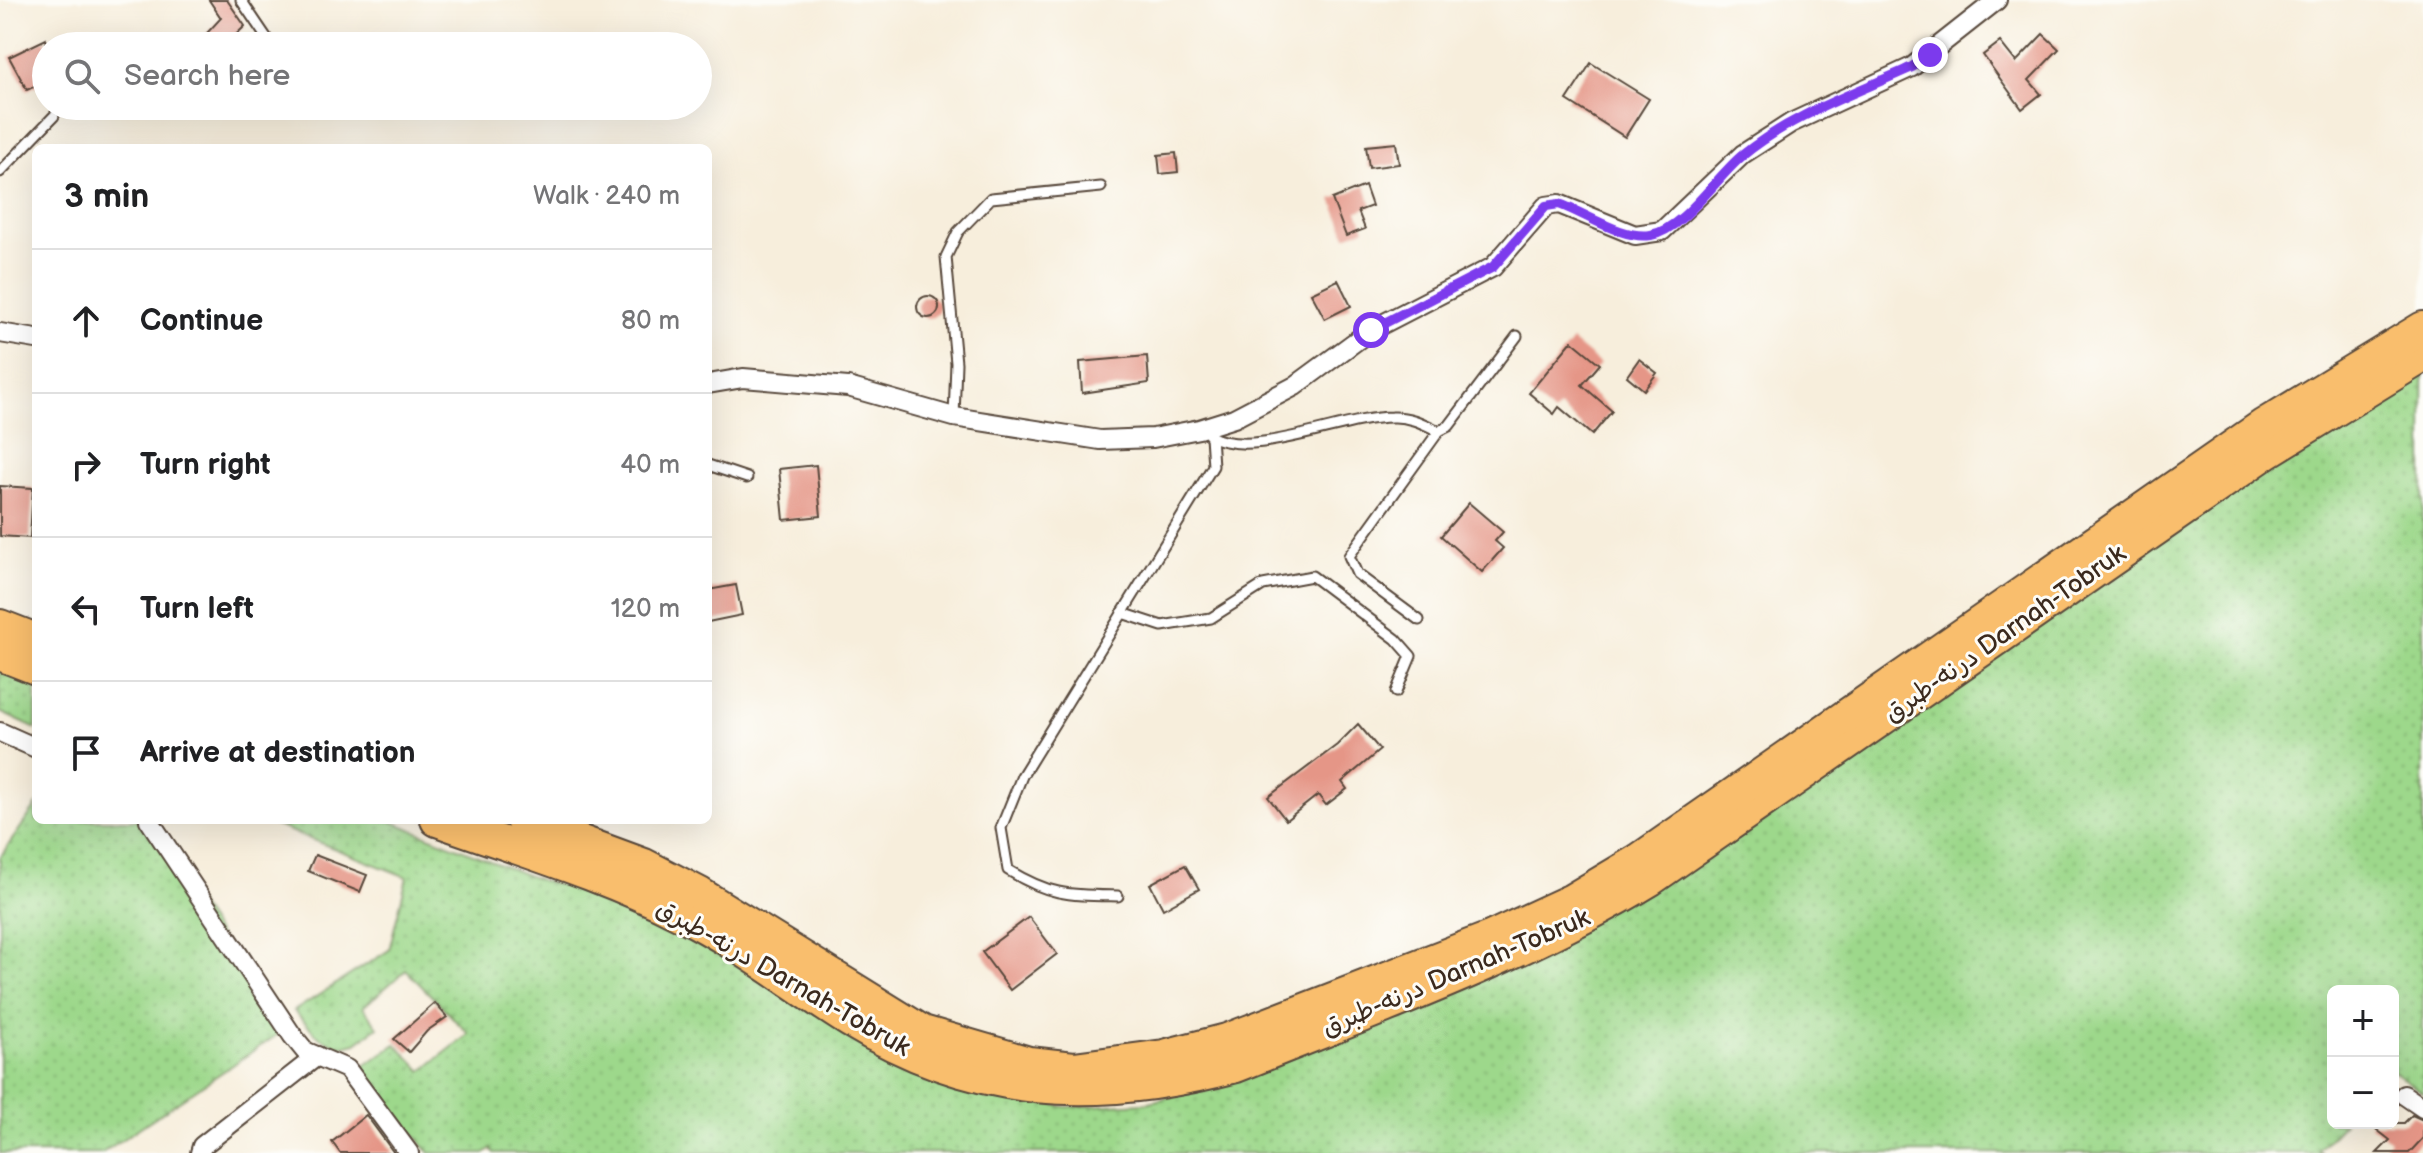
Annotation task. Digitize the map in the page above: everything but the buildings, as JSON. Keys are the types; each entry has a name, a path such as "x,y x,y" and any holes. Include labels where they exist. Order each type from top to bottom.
{"highway":[{"name":"درنه-طبرق Darnah-Tobruk","path":"533,824 644,865 700,894 923,1032 970,1049 1029,1063 1074,1068 1195,1051 1490,938 1572,900 1639,860 2264,425 2423,328"},
{"name":"درنه-طبرق Darnah-Tobruk","path":"447,824 682,914 854,1023 909,1053 959,1073 1019,1086 1070,1090 1201,1075 1251,1060 1499,959 1583,921 1651,879 2267,452 2423,356"},
{"path":"0,626 32,638"},
{"path":"0,654 32,666"}],"street":[{"path":"712,383 743,378 848,387 954,417 1100,440 1205,432 1295,386 1371,330 1493,267 1546,206 1559,204 1635,235 1662,231 1743,154 1791,123 1912,67 1997,0"},
{"path":"0,333 32,338"},
{"path":"0,732 32,746"},
{"path":"152,824 292,1035 305,1051 347,1069 401,1150"},
{"path":"200,1153 202,1146 317,1056"},
{"path":"2404,1095 2423,1108"}],"lane":[{"path":"241,0 263,32"},
{"path":"0,172 50,120"},
{"path":"954,417 956,363 946,257 958,232 991,198 1101,187"},
{"path":"1419,620 1357,574 1349,556 1439,431 1449,426 1517,336"},
{"path":"1205,432 1223,443 1268,440 1391,416 1417,420 1439,431"},
{"path":"1118,896 1069,896 1040,889 1008,870 1001,828 1022,776 1213,466 1205,432"},
{"path":"712,466 747,478"},
{"path":"1122,613 1162,626 1211,618 1263,585 1312,576 1396,639 1411,656 1396,692"}],"green space":[{"path":"2423,364 2423,1093 2399,1075 2399,985 2327,985 2327,1129 2338,1129 2318,1150 2321,1153 494,1153 491,1149 484,1153 430,1153 358,1070 396,1044 422,1071 469,1034 406,970 363,1007 378,1027 356,1043 340,1047 320,1038 294,1011 389,950 407,877 272,824 398,824 539,880 631,902 980,1092 1067,1107 1146,1103 1216,1085 1511,958"},
{"path":"0,667 32,679 32,727 0,712"},
{"path":"32,812 32,824 144,824 283,1031 102,1153 0,1153 0,857"}],"route":[{"path":"1371,330 1493,267 1546,206 1559,204 1635,235 1662,231 1677,221 1743,154 1791,123 1912,67 1930,55"}]}
